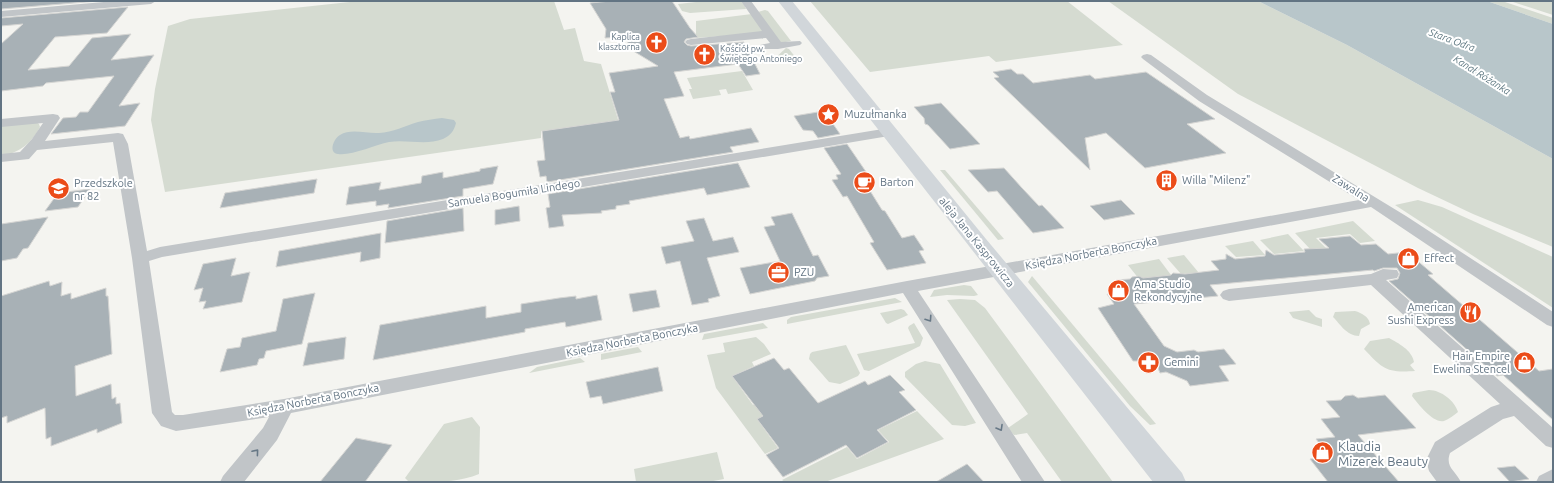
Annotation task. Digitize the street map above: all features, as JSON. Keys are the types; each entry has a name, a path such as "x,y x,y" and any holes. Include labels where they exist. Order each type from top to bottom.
{"street":[{"path":"1,14 151,1"},
{"path":"746,1 778,46"},
{"name":"aleja Jana Kasprowicza","path":"785,1 1171,482"},
{"path":"691,42 770,34"},
{"path":"764,47 796,43"},
{"name":"Zawalna","path":"1148,57 1203,98 1373,202 1553,321"},
{"path":"1,124 53,118 28,151 1,158"},
{"name":"Samuela Bogumiła Lindego","path":"140,258 167,250 889,132"},
{"name":"Księdza Norberta Bonczyka","path":"28,151 118,137 121,144 140,258 162,413 165,419 173,424 184,424 284,407 907,287 1001,272 1165,239 1373,202"},
{"path":"1229,295 1383,276 1517,408 1553,440"},
{"path":"907,287 1034,482"},
{"path":"231,482 270,434 284,407"},
{"path":"1450,482 1440,471 1437,460 1442,448 1498,412 1517,408"},
{"path":"1547,482 1553,478"}],"shaded area":[{"path":"359,1 554,1 564,30 575,28 584,61 601,64 620,126 593,124 541,131 541,138 165,192 151,120 155,89 168,26 190,19"},
{"path":"705,1 743,1 746,9 690,13 682,11 678,4"},
{"path":"810,1 1067,1 1123,45 996,62 989,56 870,72"},
{"path":"1108,1 1258,1 1347,45 1553,159 1553,247 1473,214 1418,188 1238,94"},
{"path":"1487,1 1502,1 1553,18 1553,24"},
{"path":"1510,1 1553,1 1553,15"},
{"path":"765,10 768,11 791,41 780,43 758,12"},
{"path":"752,14 765,33 696,38 696,21"},
{"path":"786,48 789,49 796,58 772,61"},
{"path":"742,71 753,90 728,94 726,89 719,90 721,95 693,99 689,89 692,89 687,78"},
{"path":"36,122 40,127 29,142 19,150 8,155 1,156 1,126"},
{"path":"940,170 945,170 1004,239 998,240"},
{"path":"1418,200 1442,207 1553,257 1553,308 1395,205"},
{"path":"1353,221 1375,241 1360,243 1350,234 1316,238 1327,249 1311,250 1295,233"},
{"path":"1288,234 1304,251 1274,254 1260,240"},
{"path":"1253,241 1265,255 1236,257 1225,246"},
{"path":"1184,255 1199,273 1181,274 1167,258"},
{"path":"1159,259 1171,275 1139,279 1128,265"},
{"path":"1032,276 1156,424 1150,425 1130,406 1028,282"},
{"path":"964,285 971,286 978,295 947,295 930,297 934,290"},
{"path":"895,298 902,302 787,324 787,320 791,317"},
{"path":"947,300 975,300 985,308 1113,482 1062,482 1027,433 1014,435 1008,428 1028,414"},
{"path":"901,309 908,315 888,324 880,313"},
{"path":"1309,310 1316,317 1322,319 1322,327 1293,318 1289,312"},
{"path":"1355,311 1365,316 1370,324 1361,329 1359,336 1347,332 1333,317 1335,312"},
{"path":"763,323 768,328 702,340 704,334"},
{"path":"914,323 923,338 920,346 869,371 864,370 857,354 915,343 908,328"},
{"path":"756,337 764,344 771,354 752,362 754,366 732,376 753,405 760,402 768,413 757,419 778,448 765,454 716,388 707,355 725,352 723,343"},
{"path":"1389,338 1408,350 1414,362 1410,365 1415,371 1397,371 1386,368 1376,361 1364,349 1370,341"},
{"path":"846,345 860,373 858,376 840,384 829,382 809,359 810,354 812,352"},
{"path":"638,347 642,352 601,360 601,354"},
{"path":"580,358 585,362 529,373 537,367"},
{"path":"925,361 940,364 976,423 965,426 952,425 905,377 905,372 916,364"},
{"path":"1434,390 1443,394 1451,400 1458,412 1444,421 1431,417 1412,396 1413,393"},
{"path":"917,411 944,439 825,482 785,482 782,480 847,447 857,459 889,442 878,430"},
{"path":"472,417 480,427 479,474 463,479 427,482 409,482 405,478 444,424"},
{"path":"717,452 724,479 708,482 636,482 634,469"}],"water":[{"path":"1258,1 1487,1 1553,24 1553,159 1347,45"},
{"path":"442,118 454,120 456,123 452,132 443,139 430,142 389,142 356,152 343,154 337,154 333,151 335,140 338,136 344,133 384,132 421,121"}],"building":[{"path":"1,1 98,1 1,9"},
{"path":"611,1 672,1 690,28 698,37 686,39 684,42 687,45 691,46 744,42 760,74 746,76 738,64 674,72 684,96 664,99 680,138 689,136 690,139 751,128 759,142 730,147 733,152 547,182 546,176 540,177 537,161 545,160 542,131 619,120 610,92 615,92 609,73 658,66 630,49 626,37 605,38 606,29 590,3"},
{"path":"128,7 107,33 55,37 28,70 69,66 92,38 131,34 111,60 154,55 119,106 140,103 125,126 51,134 63,118 76,117 80,112 88,112 114,76 46,83 43,86 1,91 1,44 23,24 1,26 1,18"},
{"path":"1011,69 1017,74 1023,74 1033,83 1090,75 1095,79 1146,72 1215,119 1187,124 1226,153 1145,168 1106,133 1085,138 1090,170 994,78 999,77 993,72"},
{"path":"941,103 980,144 950,149 928,125 925,124 924,118 914,107"},
{"path":"824,111 840,134 818,138 813,131 803,130 794,116"},
{"path":"847,144 875,185 867,186 882,210 885,211 902,238 914,235 924,250 919,251 926,263 887,270 870,243 874,242 847,196 843,197 832,180 838,179 836,175 841,174 824,148"},
{"path":"738,163 750,187 707,195 704,188 629,201 630,204 616,206 616,209 601,211 602,213 562,215 564,226 549,228 546,208 550,207 548,194"},
{"path":"498,166 493,184 463,189 463,196 388,208 389,204 376,206 376,201 346,205 349,187 381,182 379,190 421,183 422,176 443,172 443,178"},
{"path":"1004,168 1039,206 1042,205 1064,228 1033,233 997,191 988,192 968,170"},
{"path":"317,179 314,193 220,208 225,193"},
{"path":"90,189 78,207 45,211 58,193"},
{"path":"1121,200 1135,214 1104,220 1090,206"},
{"path":"519,206 520,221 495,225 495,210"},
{"path":"463,208 464,231 385,243 387,221"},
{"path":"792,213 813,256 818,255 829,276 817,278 815,281 750,294 740,268 780,261 764,227 775,225 771,217"},
{"path":"48,217 28,248 23,249 17,258 1,261 1,224"},
{"path":"704,218 713,241 733,237 739,252 707,258 720,296 708,299 709,302 692,305 680,261 666,264 661,247 694,241 686,221"},
{"path":"381,233 380,258 360,262 361,252 276,267 279,251"},
{"path":"1350,236 1361,245 1376,244 1388,254 1407,252 1433,274 1428,275 1539,371 1553,369 1553,420 1503,375 1497,376 1389,281 1398,279 1400,273 1397,268 1383,268 1374,271 1210,285 1218,296 1134,304 1164,346 1177,352 1194,350 1198,352 1224,349 1236,364 1219,366 1229,381 1190,386 1187,381 1166,372 1160,373 1158,368 1133,361 1098,308 1114,304 1107,294 1124,292 1116,280 1130,279 1132,277 1139,276 1143,278 1171,275 1173,273 1185,274 1219,270 1211,261 1226,259 1226,254 1235,259 1265,256 1266,250 1274,255 1305,252 1304,249 1329,248 1319,239"},
{"path":"236,258 231,276 250,272 242,302 203,309 206,301 199,302 203,288 194,290 203,264"},
{"path":"49,281 50,286 62,282 61,296 71,293 71,299 106,288 106,296 108,296 112,354 75,366 76,396 111,384 112,399 116,397 116,404 120,403 122,423 97,433 97,429 51,446 51,437 46,439 45,408 7,423 7,416 1,418 1,296"},
{"path":"656,290 660,307 633,312 629,294"},
{"path":"315,293 302,344 266,351 264,358 259,359 257,365 220,372 227,349 240,347 242,338 276,331 283,299"},
{"path":"597,295 602,320 566,327 565,322 525,329 525,332 373,360 380,325 486,306 486,318 521,312 521,304 576,296 576,299"},
{"path":"346,337 344,359 303,366 308,343"},
{"path":"774,358 784,370 789,368 818,403 865,381 868,385 890,375 905,390 899,392 916,410 877,430 888,442 857,458 846,445 783,477 766,455 779,448 757,419 763,416 732,376"},
{"path":"658,367 663,391 603,404 601,396 590,398 586,382"},
{"path":"1353,395 1358,398 1385,395 1416,428 1358,435 1399,482 1328,482 1310,459 1330,457 1316,439 1335,437 1321,419 1340,417 1326,401 1341,400 1345,396"},
{"path":"356,438 392,445 365,482 320,482"},
{"path":"967,464 984,482 936,482"},
{"path":"1515,466 1529,479 1510,482 1497,468"}],"place":[{"name":"Kaplica klasztorna","path":"656,42"},
{"name":"Kościół pw. Świętego Antoniego","path":"704,54"},
{"name":"Muzułmanka","path":"829,114"},
{"name":"Willa \"Milenz\"","path":"1167,180"},
{"name":"Barton","path":"865,182"},
{"name":"Przedszkole nr 82","path":"58,189"},
{"name":"Effect","path":"1409,258"},
{"name":"PZU","path":"779,272"},
{"name":"Ama Studio Rekondycyjne","path":"1118,290"},
{"name":"American Sushi Express","path":"1470,313"},
{"name":"Gemini","path":"1149,362"},
{"name":"Hair Empire Ewelina Stencel","path":"1525,362"},
{"name":"Klaudia Mizerek Beauty","path":"1323,453"}],"water label":[{"name":"Stara Odra","path":"1452,40"},
{"name":"Kanał Różanka","path":"1482,75"}]}
